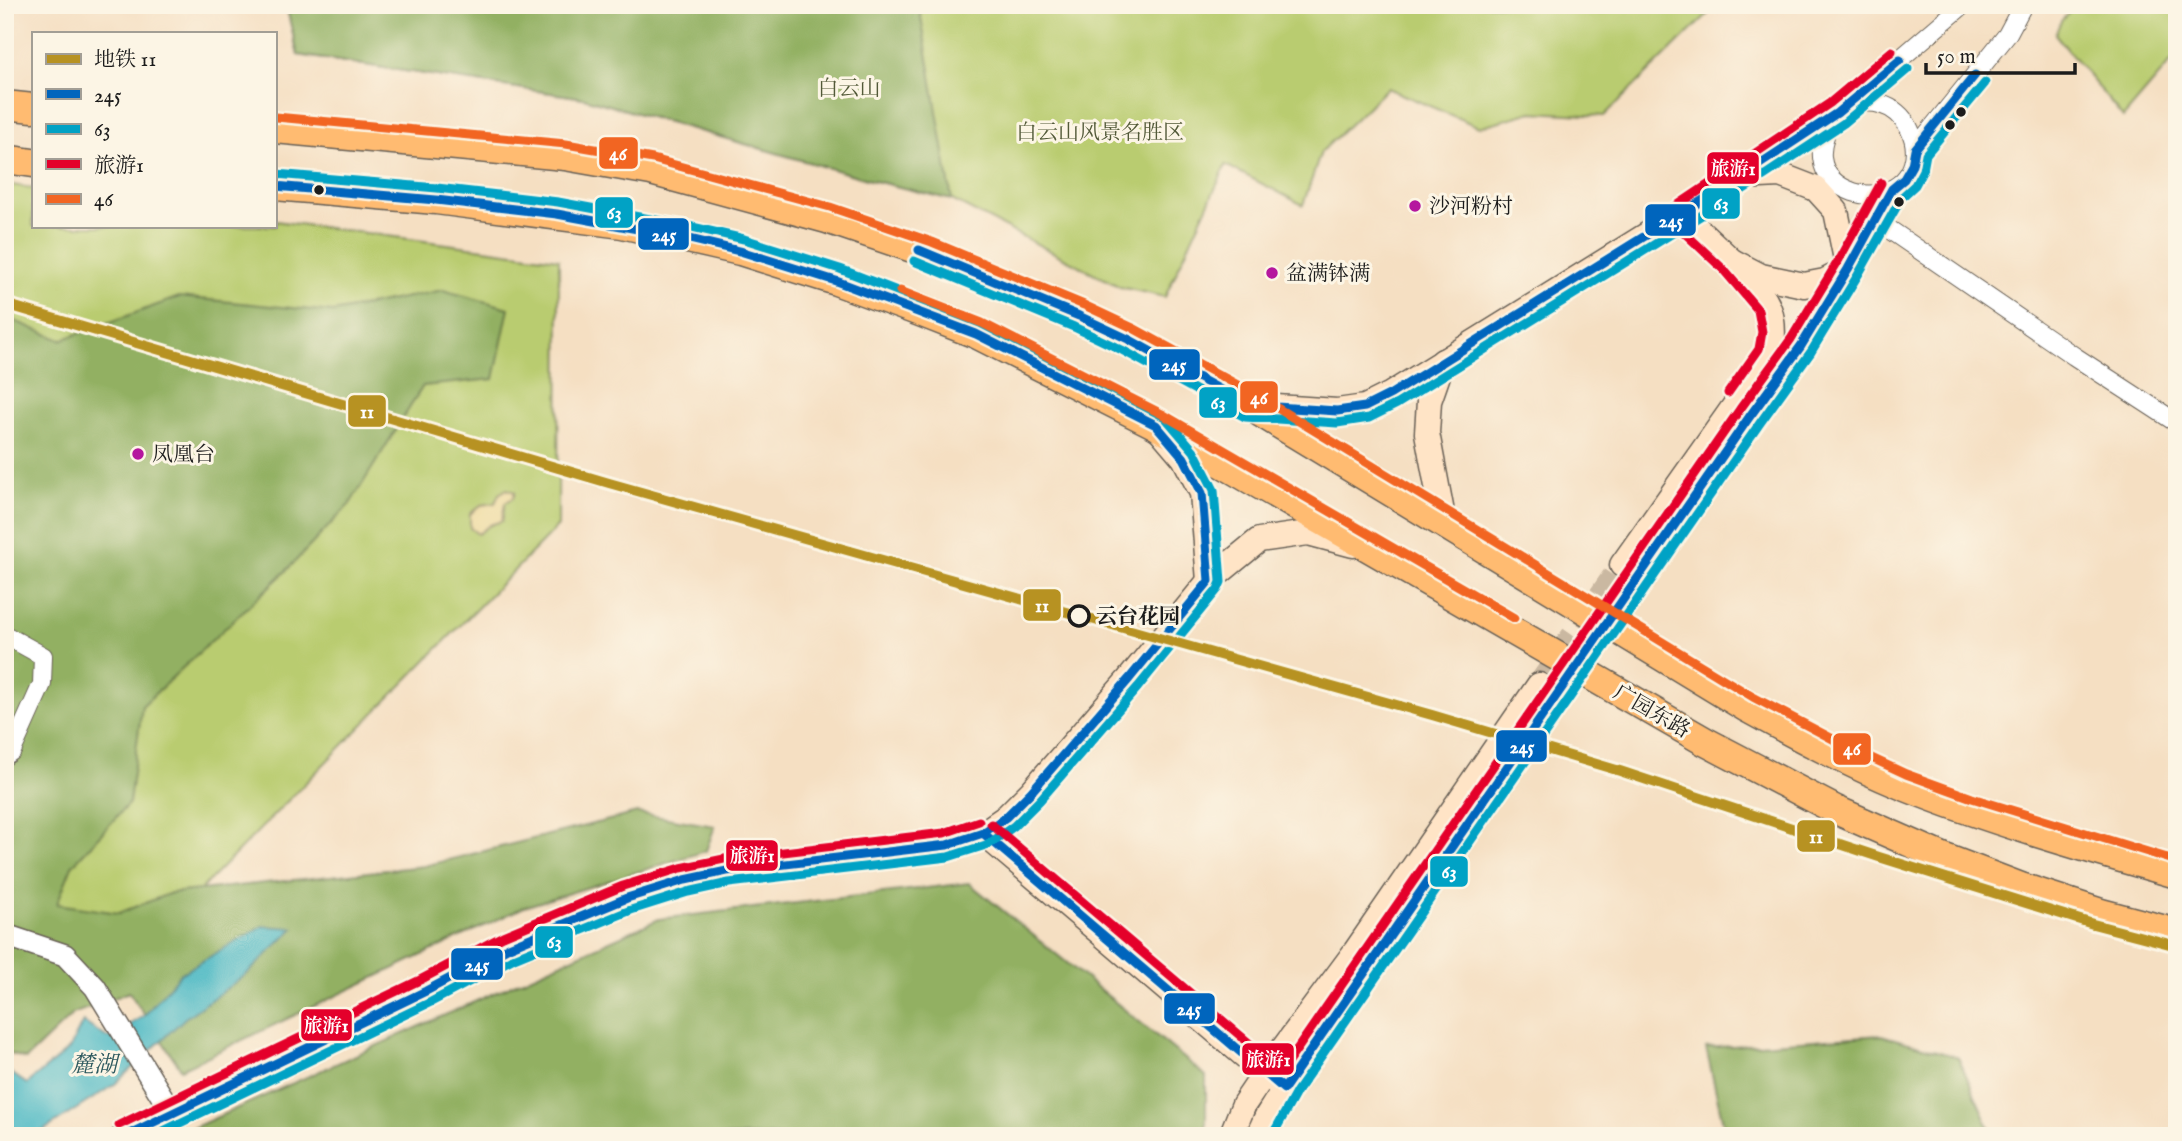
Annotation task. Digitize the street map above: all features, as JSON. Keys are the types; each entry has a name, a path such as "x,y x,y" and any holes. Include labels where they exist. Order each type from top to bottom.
{"main road":[{"path":"5,105 32,108"},
{"path":"276,129 565,156 651,171 718,188 878,236 994,280 1128,339 1248,405 1747,708 1859,767 1903,786 1995,818 2177,874"},
{"path":"5,159 32,163"},
{"path":"1248,405 1337,411 1365,408 1684,215 1740,177 1780,175 1816,189 1836,211 1848,269 1801,346 1631,570 1771,354 1774,332 1770,305 1732,261 1684,215"},
{"name":"广园东路","path":"276,186 557,214 622,225 740,251 857,288 976,334 1156,425 1706,742 1836,810 1945,858 2021,887 2101,913 2177,933"},
{"path":"1732,261 1761,276 1804,285 1825,281 1848,269"},
{"path":"1443,361 1429,401 1427,433 1444,523"},
{"path":"1156,425 1184,458 1202,493 1209,581"},
{"path":"124,1136 426,991 509,947 627,898 685,880 727,871 947,845 983,834 1006,817 1031,792 1129,680 1209,581 1259,540 1308,533 1371,550"},
{"path":"1231,1136 1244,1104 1265,1073 1547,692 1284,1089 1258,1136"},
{"path":"983,834 1284,1089"}],"street":[{"path":"1740,177 1837,113 1849,106 1863,102 1877,103 1892,108 1904,119 1912,133 1915,149 1912,165 1904,179 1892,189 1877,195 1860,195 1845,190 1832,179 1824,165 1821,152 1826,128 1837,113 1963,5"},
{"path":"1915,149 2007,35 2023,5"},
{"path":"1848,269 1892,189"},
{"path":"1874,219 2177,423"},
{"path":"5,635 43,656 42,684 12,751 5,756"},
{"path":"5,935 65,955 95,987 172,1113"}],"green space":[{"name":"白云山风景名胜区","path":"286,5 1717,5 1604,116 1532,112 1479,127 1387,88 1321,152 1303,205 1226,165 1165,297 1120,287 952,200 871,180 584,98 298,55"},
{"name":"白云山","path":"286,5 919,5 952,200 871,180 584,98 298,55"},
{"path":"2076,5 2177,5 2177,55 2123,118 2055,34 2061,21"},
{"path":"5,184 32,188 32,228 276,228 276,221 559,259 558,526 155,936 5,918"},
{"path":"443,290 509,308 494,379 423,386 350,504 287,570 142,706 129,803 72,866 57,904 119,913 171,893 424,866 637,813 715,826 706,851 524,907 181,1069 129,992 73,1014 26,1059 5,1052 5,317 61,340 179,297 333,312"},
{"path":"969,883 1206,1076 1206,1136 175,1136 659,919"},
{"path":"1881,1035 1958,1057 1993,1136 1726,1136 1706,1048"}],"sand":[{"path":"507,489 515,492 513,498 505,503 502,521 490,525 478,534 470,528 470,514 481,505 495,503 499,494"}],"water":[{"name":"麓湖","path":"263,926 294,928 247,974 185,1018 115,1084 35,1136 5,1136 5,1069 27,1084 69,1049 83,1022 108,1038 145,1015 180,974"}],"tunnel":[{"path":"1539,685 1622,565"},
{"path":"1555,698 1640,576"}],"metro line":[{"name":"11","path":"5,304 609,483 1432,715 1620,771 1879,857 2093,924 2177,946"}],"transit line":[{"name":"旅游1","path":"1728,393 1759,349 1762,332 1758,310 1723,269 1674,223 1672,209 1830,103 1892,51"},
{"name":"245","path":"919,250 1128,339 1248,405 1337,411 1365,407 1391,394 1740,177 1837,113 1900,60"},
{"name":"63","path":"914,261 1074,327 1245,417 1337,423 1369,418 1397,404 1747,187 1844,123 1908,69"},
{"name":"245","path":"983,833 1284,1089 1801,346 1892,189 1904,179 1912,165 1915,149 1975,75"},
{"name":"63","path":"1272,1136 1297,1091 1811,352 1902,197 1915,185 1923,170 1926,154 1985,83"},
{"name":"46","path":"276,117 566,144 653,159 830,207 932,242 1133,328 1254,394 1753,697 1848,747 1906,774 1972,798 2177,861"},
{"name":"63","path":"153,1136 431,1002 514,958 631,910 688,892 729,883 948,857 989,844 1014,826 1040,800 1138,687 1221,582 1214,490 1194,451 1165,417 980,323 840,269 744,239 688,226 558,202 276,174"},
{"name":"旅游1","path":"991,824 1282,1071 1791,339 1881,183"},
{"name":"245","path":"125,1136 426,991 509,947 627,898 685,880 727,871 947,845 983,833 1006,817 1031,792 1209,581 1202,493 1184,458 1156,425 976,334 836,281 740,251 686,238 557,214 276,186"},
{"name":"46","path":"900,291 982,323 1162,414 1514,618"},
{"name":"旅游1","path":"119,1125 420,980 503,936 623,886 681,868 724,859 944,833 979,821"}],"place":[{"name":"沙河粉村","path":"1415,206"},
{"name":"盆满钵满","path":"1272,273"},
{"name":"凤凰台","path":"138,454"},
{"name":"云台花园","path":"1079,616"}]}
